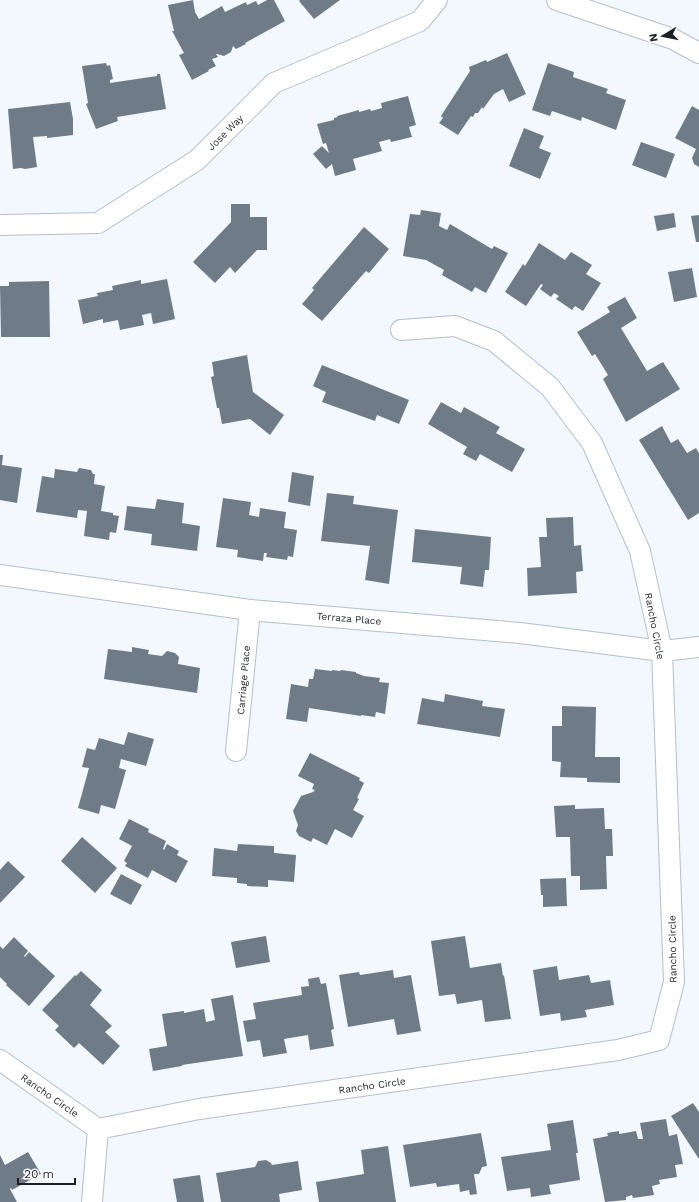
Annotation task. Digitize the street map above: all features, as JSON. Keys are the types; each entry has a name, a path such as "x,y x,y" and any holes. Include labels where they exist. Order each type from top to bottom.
{"street":[{"name":"Jose Way","path":"0,225 98,223 197,160 274,83 420,21 437,0"},
{"path":"557,0 673,39 699,53"},
{"name":"Rancho Circle","path":"0,1060 98,1129 199,1109 618,1050 659,1040 674,982 662,651 640,551 592,443 550,387 494,341 455,326 401,330"},
{"name":"Terraza Place","path":"0,575 250,610 520,633 662,651 699,647"},
{"name":"Carriage Place","path":"236,751 250,610"},
{"path":"92,1202 98,1129"}],"building":[{"path":"193,0 195,12 199,19 222,6 225,12 246,2 247,5 256,1 258,5 267,0 274,0 285,21 236,49 233,46 231,52 224,56 216,54 218,57 212,59 216,66 192,80 179,55 184,53 172,31 174,31 168,5"},
{"path":"340,0 314,19 299,1"},
{"path":"507,53 526,94 509,102 503,89 494,94 483,109 482,107 478,113 475,113 473,117 471,116 458,135 439,123 443,118 441,116 470,71 469,67 486,60 487,62"},
{"path":"106,63 107,66 110,65 113,79 110,80 110,83 157,76 157,74 160,74 166,109 117,117 118,121 96,129 86,104 88,103 82,66"},
{"path":"548,63 574,72 573,77 608,89 606,93 626,100 616,130 582,117 581,121 552,111 550,116 532,110"},
{"path":"408,96 416,125 409,127 412,137 391,142 390,139 379,142 382,151 353,159 356,170 335,176 332,164 326,169 313,154 322,146 329,153 326,143 323,144 317,124 334,120 334,118 338,117 337,116 359,110 359,112 370,109 371,111 382,108 381,103"},
{"path":"70,102 73,119 73,135 47,138 47,136 33,137 37,167 13,169 8,109"},
{"path":"692,106 699,110 699,167 694,164 692,158 696,149 675,138"},
{"path":"524,128 544,136 539,148 551,153 540,179 509,166"},
{"path":"641,142 675,154 666,178 632,165"},
{"path":"231,204 250,204 250,217 267,217 267,250 257,250 235,273 230,267 215,283 193,262 231,222"},
{"path":"421,210 441,213 439,226 447,230 450,224 492,249 494,246 508,253 486,293 475,287 472,292 442,275 444,270 426,260 403,256 410,214 420,215"},
{"path":"674,213 676,227 657,231 654,216"},
{"path":"699,215 699,242 696,242 691,216"},
{"path":"364,227 389,249 369,273 366,271 322,321 302,304 314,290 312,288"},
{"path":"539,243 565,260 571,252 592,265 586,274 601,283 583,311 575,306 572,310 556,299 559,296 554,293 551,297 540,289 543,285 541,284 526,306 505,292 523,264 525,266"},
{"path":"692,268 697,297 674,302 668,272"},
{"path":"167,279 175,319 153,324 151,313 142,315 144,325 120,330 118,320 103,323 103,319 83,324 78,300 98,296 97,293 113,290 112,286 141,280 141,284"},
{"path":"49,281 50,337 1,337 0,286 9,286 9,282"},
{"path":"625,297 637,318 621,328 647,371 663,362 680,389 626,422 603,379 608,375 595,354 592,356 577,332 610,312 607,307"},
{"path":"247,355 253,392 284,415 270,435 250,419 222,424 219,408 217,408 211,377 214,376 212,362"},
{"path":"322,365 409,400 399,424 377,415 375,421 322,402 326,392 313,386"},
{"path":"441,402 461,413 464,407 500,427 496,433 525,449 512,472 480,454 476,461 463,454 467,447 428,424"},
{"path":"662,426 671,443 678,439 687,453 696,448 699,453 699,513 688,520 639,440"},
{"path":"0,455 3,455 2,465 22,468 17,503 0,500"},
{"path":"79,468 91,470 93,474 95,474 94,484 105,486 101,511 113,513 113,515 119,516 116,533 110,532 109,540 84,536 87,511 78,510 77,518 36,512 42,476 54,478 55,469 77,472"},
{"path":"292,472 314,476 310,506 288,502"},
{"path":"327,493 354,496 353,504 398,510 389,584 365,580 370,546 321,541"},
{"path":"223,498 251,502 249,515 259,517 260,508 286,512 284,528 297,530 293,557 288,556 287,560 266,557 267,553 264,553 263,561 237,557 238,550 216,547"},
{"path":"157,499 184,503 182,523 200,526 197,551 151,545 152,534 124,530 127,506 155,509"},
{"path":"573,517 574,546 581,545 583,571 576,572 577,593 528,596 527,568 541,567 539,537 547,537 546,518"},
{"path":"415,529 491,537 489,570 485,570 483,587 460,584 462,567 412,562"},
{"path":"132,647 149,650 148,654 162,656 167,651 175,653 179,657 178,664 200,668 197,693 104,679 108,649 132,652"},
{"path":"315,669 356,672 364,676 380,678 379,682 389,683 385,714 376,712 375,717 361,716 309,708 307,722 286,719 291,684 308,687 309,679 313,679"},
{"path":"445,694 483,701 482,706 505,709 500,737 417,724 422,698 444,702"},
{"path":"562,706 596,707 595,757 620,757 620,783 587,782 587,778 560,777 561,762 552,761 552,726 562,726"},
{"path":"128,732 154,739 146,766 121,759 119,768 126,770 115,809 101,805 99,814 78,808 89,768 82,767 87,748 95,750 99,738 124,745"},
{"path":"310,753 360,778 359,780 364,783 357,798 359,799 353,810 364,816 352,838 335,829 327,845 313,838 311,842 299,836 296,831 298,825 293,811 301,796 315,790 312,789 314,784 298,776"},
{"path":"575,805 575,809 604,808 605,829 612,829 613,856 606,856 607,889 580,890 580,876 571,876 570,837 556,837 554,806"},
{"path":"129,819 149,829 148,832 166,841 164,850 167,844 179,851 177,855 188,861 176,883 152,870 148,878 125,866 127,863 124,861 132,846 119,839"},
{"path":"82,837 117,868 95,893 61,861"},
{"path":"238,844 274,846 274,853 296,855 294,882 268,880 268,887 247,886 247,884 237,883 237,878 212,876 214,848 237,851"},
{"path":"8,861 25,877 0,903 0,870"},
{"path":"121,874 142,885 131,905 110,894"},
{"path":"566,878 567,906 543,907 543,895 541,895 540,879"},
{"path":"266,936 270,962 236,968 231,942"},
{"path":"465,936 470,968 501,963 511,1019 485,1022 482,1000 457,1004 455,994 439,996 431,941"},
{"path":"14,937 28,951 24,956 25,957 29,952 55,976 29,1006 6,985 7,984 0,977 0,946 3,949"},
{"path":"557,966 559,980 589,975 591,983 610,980 614,1005 585,1010 587,1017 561,1021 560,1013 540,1016 533,970"},
{"path":"393,970 394,978 411,975 421,1031 397,1035 394,1019 348,1027 339,975 359,972 360,975"},
{"path":"81,971 102,990 90,1005 112,1026 105,1032 120,1046 103,1065 79,1043 74,1048 55,1030 59,1026 42,1010 75,975 76,976"},
{"path":"319,977 321,984 326,983 334,1029 331,1030 334,1046 310,1050 308,1035 284,1039 287,1053 263,1057 260,1040 247,1042 243,1021 256,1019 253,1003 302,995 301,987 309,986 308,979"},
{"path":"233,995 243,1056 153,1071 149,1049 167,1046 162,1014 184,1011 184,1013 204,1009 206,1022 215,1020 211,999"},
{"path":"693,1103 699,1112 699,1159 671,1116"},
{"path":"666,1119 669,1136 677,1134 683,1164 675,1165 677,1177 659,1180 660,1184 652,1186 654,1195 633,1198 632,1195 626,1197 626,1200 605,1202 593,1139 608,1136 607,1133 619,1131 619,1134 636,1131 638,1139 643,1139 640,1123"},
{"path":"573,1120 580,1180 549,1185 551,1194 531,1197 530,1188 507,1191 501,1157 551,1150 547,1124"},
{"path":"481,1133 487,1166 482,1167 479,1174 474,1174 477,1194 470,1195 469,1190 460,1192 459,1184 437,1187 436,1183 410,1187 403,1145"},
{"path":"388,1146 396,1202 319,1202 316,1182 364,1174 361,1150"},
{"path":"28,1152 41,1174 12,1190 11,1188 10,1189 17,1202 0,1202 0,1155 5,1165"},
{"path":"266,1160 272,1165 298,1161 302,1190 279,1194 280,1202 221,1202 216,1173 255,1167 258,1161"},
{"path":"200,1175 204,1202 177,1202 173,1179"}]}
